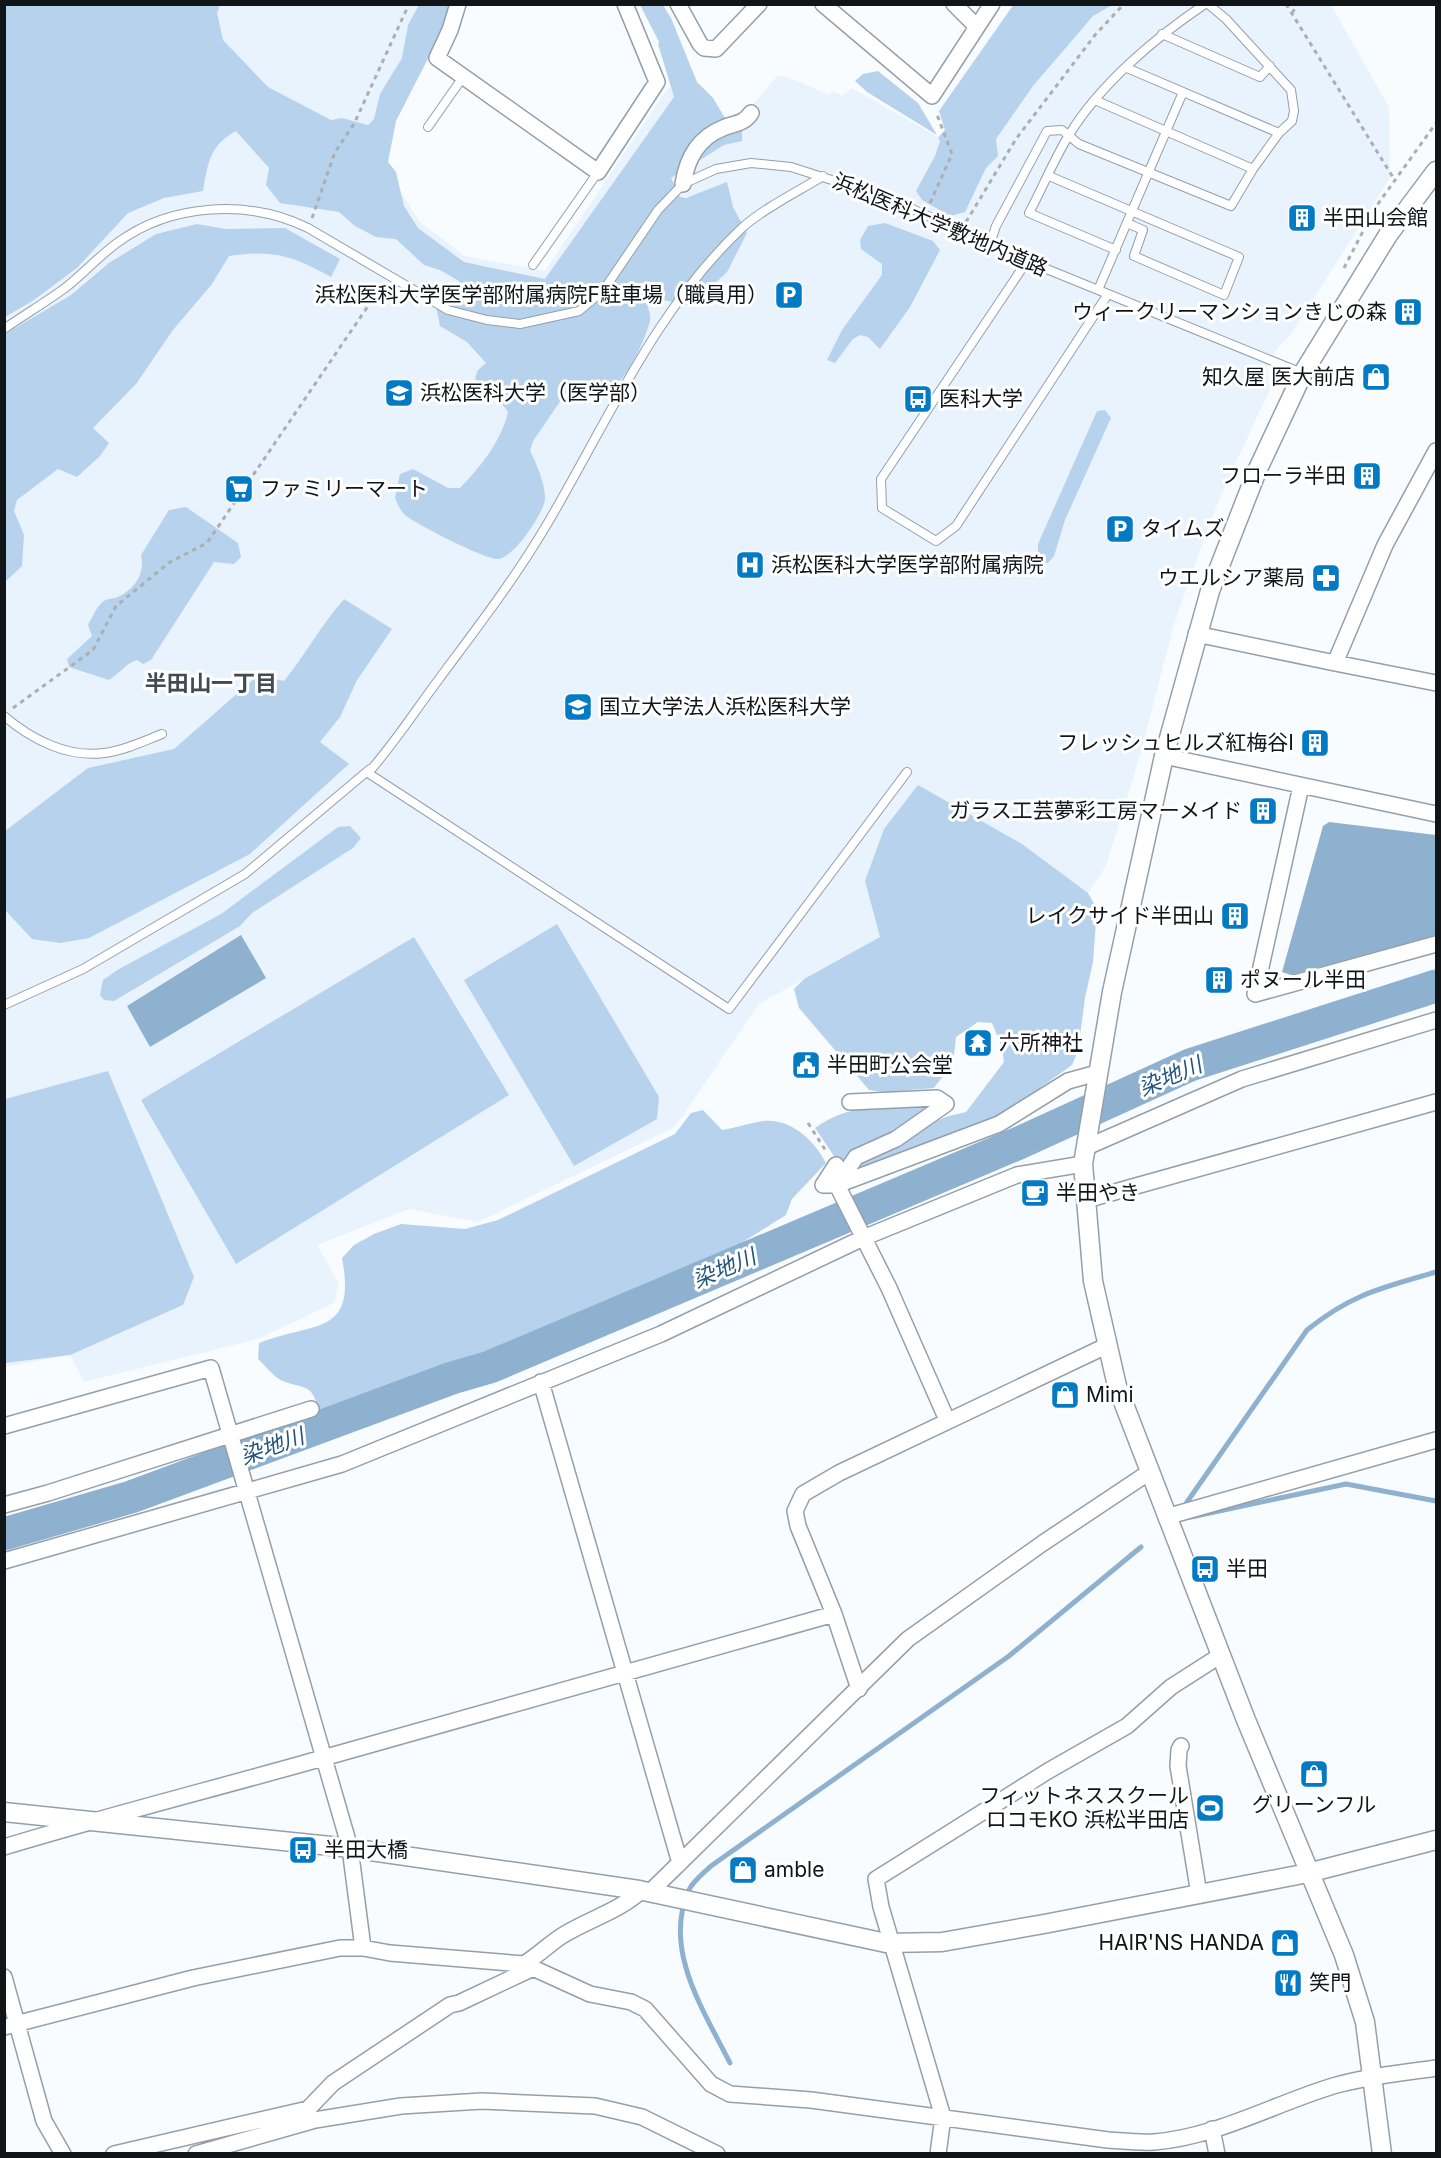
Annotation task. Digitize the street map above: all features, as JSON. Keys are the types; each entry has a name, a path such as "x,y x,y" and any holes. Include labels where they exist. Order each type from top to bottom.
{"street":[{"path":"458,4 450,30 437,58 598,172 657,82 625,4"},
{"path":"678,4 700,44 704,48 716,49 759,4"},
{"path":"823,4 932,96 992,4"},
{"path":"954,4 976,26"},
{"path":"683,184 687,162 708,135 745,122 752,112"},
{"path":"1382,2154 1374,2077 1365,2022 1344,1954 1308,1873 1148,1473 1117,1386 1092,1281 1086,1200 1086,1147 1097,1073 1164,756 1196,634 1236,522 1303,373 1388,235 1437,171"},
{"path":"1335,663 1384,545 1437,451"},
{"path":"1196,634 1437,683"},
{"path":"1164,756 1437,814"},
{"path":"1301,786 1255,994 1437,944"},
{"path":"4,1561 342,1464 661,1334 862,1235 1086,1147 1242,1079 1437,1020"},
{"path":"836,1166 823,1185 838,1189 999,1124 1068,1081 1097,1073"},
{"path":"838,1189 856,1157 896,1138 946,1104 937,1098 850,1102"},
{"path":"1086,1200 1437,1102"},
{"path":"838,1189 862,1235 947,1420"},
{"path":"859,1689 834,1614 798,1526 795,1511 803,1494 839,1473 947,1420 1106,1346"},
{"path":"4,1426 211,1368 249,1492 322,1758 350,1848 363,1948"},
{"path":"541,1382 680,1863"},
{"path":"4,1505 48,1494 311,1409"},
{"path":"1167,1517 1437,1440"},
{"path":"114,2154 308,2109 333,2083 450,2005 459,2003 527,1966 564,1935 646,1891 680,1863 908,1639 1043,1543 1148,1473"},
{"path":"4,1847 92,1820 322,1758 626,1670 834,1614"},
{"path":"938,2154 943,2117 881,1907 876,1879 1048,1771 1127,1726 1171,1687 1221,1655"},
{"path":"1181,1746 1178,1766 1199,1894"},
{"path":"4,1812 350,1848 646,1891 892,1942 942,1942 1199,1894 1308,1873 1437,1840"},
{"path":"11,2025 193,1978 340,1948 363,1948 390,1953 527,1966 590,1994 642,2006 711,2084 730,2094 811,2100 1141,2143 1212,2129 1333,2086 1374,2077 1437,2068"},
{"path":"4,1977 11,2025 44,2121 63,2154"},
{"path":"196,2154 315,2120 401,2106 482,2101 595,2106 642,2116 717,2154"},
{"path":"1212,2129 1217,2154"}],"lane":[{"path":"990,244 996,226 1047,131 1062,130 1069,135 1079,144 1232,206 1253,169 1279,133 1292,121 1294,111 1290,90 1226,19 1206,4 1162,34 1097,101 1069,135 1029,213 1116,250"},
{"path":"1162,34 1260,77 1270,66"},
{"path":"1127,68 1279,133"},
{"path":"428,128 463,77"},
{"path":"1098,291 1183,92"},
{"path":"1097,101 1253,169"},
{"name":"浜松医科大学敷地内道路","path":"4,328 65,288 118,242 159,220 201,210 244,209 286,217 448,310 487,320 520,324 579,311 603,291 658,210 683,184 716,169 752,163 791,167 888,198 1098,291 1303,373"},
{"path":"533,266 598,172"},
{"path":"368,773 390,748 505,590 546,527 620,394 678,303 701,273 744,225 823,176"},
{"path":"1049,176 1239,256 1224,295 1134,256 1143,230 1127,223"},
{"path":"1027,261 881,479 882,508 936,541 956,526 1108,294"},
{"path":"4,715 23,732 67,752 103,753 162,734"},
{"path":"4,1005 83,969 245,874 373,766 368,773"},
{"path":"368,773 729,1009 907,772"}],"path":[{"path":"308,228 335,152 354,124 409,4"},
{"path":"960,231 1016,139 1095,34 1124,4"},
{"path":"1286,4 1395,180"},
{"path":"1292,14 1298,4"},
{"path":"926,215 952,154 941,131 932,96"},
{"path":"4,715 93,650 116,606 170,562 207,543 389,276"},
{"path":"808,1123 836,1166"}],"shaded area":[{"path":"1014,4 1112,5 1093,16 1033,86 996,139 998,156 986,168 965,212 950,216 922,200 916,191 935,156 940,141 938,138 945,130 939,111"},
{"name":"国立大学法人浜松医科大学","path":"5,5 443,5 397,98 382,163 420,222 465,256 545,271 668,88 687,90 716,123 746,113 778,75 801,82 828,95 833,91 842,96 852,88 938,137 945,130 939,111 1014,5 1331,5 1389,107 1390,178 1290,336 1278,347 1267,367 1270,389 1220,497 1190,578 1173,628 1141,752 1106,866 1088,893 1022,844 918,786 865,881 880,937 759,1004 675,1127 478,1222 409,1209 317,1245 339,1284 334,1303 258,1339 84,1382 70,1355 5,1367"},
{"path":"5,5 220,5 217,13 223,40 268,87 331,120 342,118 368,125 374,119 380,94 402,58 408,25 419,5 451,5 438,39 396,121 388,162 396,172 404,206 418,228 464,262 545,279 674,97 659,42 640,5 663,5 671,18 697,82 713,98 725,118 742,127 742,141 724,145 671,178 680,197 686,198 727,182 733,207 747,233 727,272 691,306 650,297 647,302 650,321 644,337 635,358 617,384 606,390 595,392 570,387 533,441 530,451 540,474 545,494 540,514 512,551 499,559 492,558 451,541 410,519 395,498 400,474 413,469 448,488 460,488 489,453 505,423 508,412 504,406 482,389 475,378 478,370 486,363 467,342 440,326 434,295 459,287 459,281 440,270 424,265 396,239 376,237 355,226 339,212 280,203 266,185 269,168 236,131 220,143 211,156 203,191 164,198 128,213 77,268 34,300 5,317"},
{"path":"878,71 918,103 937,135 867,92 855,81 863,74"},
{"path":"885,223 933,241 940,250 910,307 880,349 868,337 860,335 853,339 835,363 827,360 842,330 882,275 882,264 861,249 860,240 868,226"},
{"path":"197,224 226,229 285,228 340,259 331,277 294,259 282,256 258,253 229,256 212,284 173,330 136,384 93,428 109,443 100,456 77,477 58,469 17,500 14,511 24,535 22,566 5,582 5,334 71,295 109,263 156,234"},
{"path":"1105,410 1111,418 1065,520 1054,556 1048,563 1042,564 1038,561 1038,544 1097,411"},
{"path":"186,507 238,543 241,557 234,564 214,562 151,660 143,664 137,660 109,680 69,667 67,659 92,636 88,625 99,605 106,600 116,598 134,585 142,568 141,555 169,510"},
{"path":"344,599 392,629 357,680 340,717 320,742 349,764 250,854 89,938 60,943 32,939 5,910 5,831 88,768 174,749 257,676 284,681"},
{"path":"918,785 1022,844 1088,893 1097,909 1093,962 1085,998 1078,1051 1072,1065 998,1118 848,1177 861,1159 945,1117 966,1112 1004,1062 1002,1047 992,1023 978,1022 956,1037 953,1063 934,1088 884,1092 869,1090 799,1008 794,989 804,979 880,937 865,881 884,829"},
{"path":"1329,822 1436,835 1436,935 1291,975 1282,972 1323,826"},
{"path":"350,826 361,838 353,848 252,913 240,926 114,1001 104,1000 100,995 103,980 119,969 221,914 338,827"},
{"path":"557,924 659,1097 657,1119 574,1166 464,980"},
{"path":"241,935 266,978 150,1047 127,1006"},
{"path":"414,937 509,1095 236,1264 141,1100"},
{"path":"108,1071 194,1277 183,1305 70,1355 5,1363 5,1099"},
{"path":"938,1103 845,1164 838,1162 815,1128 844,1113 859,1109 890,1104"},
{"path":"703,1110 722,1130 763,1121 783,1123 808,1139 826,1163 792,1199 786,1215 706,1265 487,1360 443,1372 327,1417 317,1408 312,1393 303,1387 279,1379 258,1359 259,1343 327,1322 337,1314 343,1302 345,1283 342,1258 354,1245 374,1234 401,1224 465,1229 498,1220 675,1134 691,1113"}],"waterway":[{"name":"染地川","path":"4,1534 131,1497 452,1378 490,1367 1019,1143 1190,1065 1436,986"},
{"path":"1187,1502 1307,1330 1339,1308 1368,1293 1436,1272"},
{"path":"1191,1517 1346,1484 1436,1501"},
{"path":"730,2063 698,2001 683,1957 680,1935 682,1912 693,1883 711,1866 1009,1656 1141,1547"}],"place":[{"name":"半田山会館","path":"1302,218"},
{"name":"浜松医科大学医学部附属病院F駐車場（職員用）","path":"789,295"},
{"name":"ウィークリーマンションきじの森","path":"1408,312"},
{"name":"知久屋 医大前店","path":"1376,377"},
{"name":"浜松医科大学（医学部）","path":"399,393"},
{"name":"医科大学","path":"918,399"},
{"name":"フローラ半田","path":"1367,476"},
{"name":"ファミリーマート","path":"239,489"},
{"name":"タイムズ","path":"1120,529"},
{"name":"浜松医科大学医学部附属病院","path":"750,565"},
{"name":"ウエルシア薬局","path":"1326,578"},
{"name":"国立大学法人浜松医科大学","path":"578,707"},
{"name":"フレッシュヒルズ紅梅谷Ⅰ","path":"1315,743"},
{"name":"ガラス工芸夢彩工房マーメイド","path":"1263,811"},
{"name":"レイクサイド半田山","path":"1235,916"},
{"name":"ポヌール半田","path":"1219,980"},
{"name":"六所神社","path":"978,1043"},
{"name":"半田町公会堂","path":"806,1065"},
{"name":"半田やき","path":"1035,1193"},
{"name":"Mimi","path":"1065,1395"},
{"name":"半田","path":"1205,1569"},
{"name":"グリーンフル","path":"1314,1774"},
{"name":"フィットネススクール ロコモKO 浜松半田店","path":"1210,1808"},
{"name":"半田大橋","path":"303,1850"},
{"name":"amble","path":"743,1870"},
{"name":"HAIR'NS HANDA","path":"1285,1943"},
{"name":"笑門","path":"1288,1983"}],"district":[{"name":"半田山一丁目","path":"211,683"}]}
